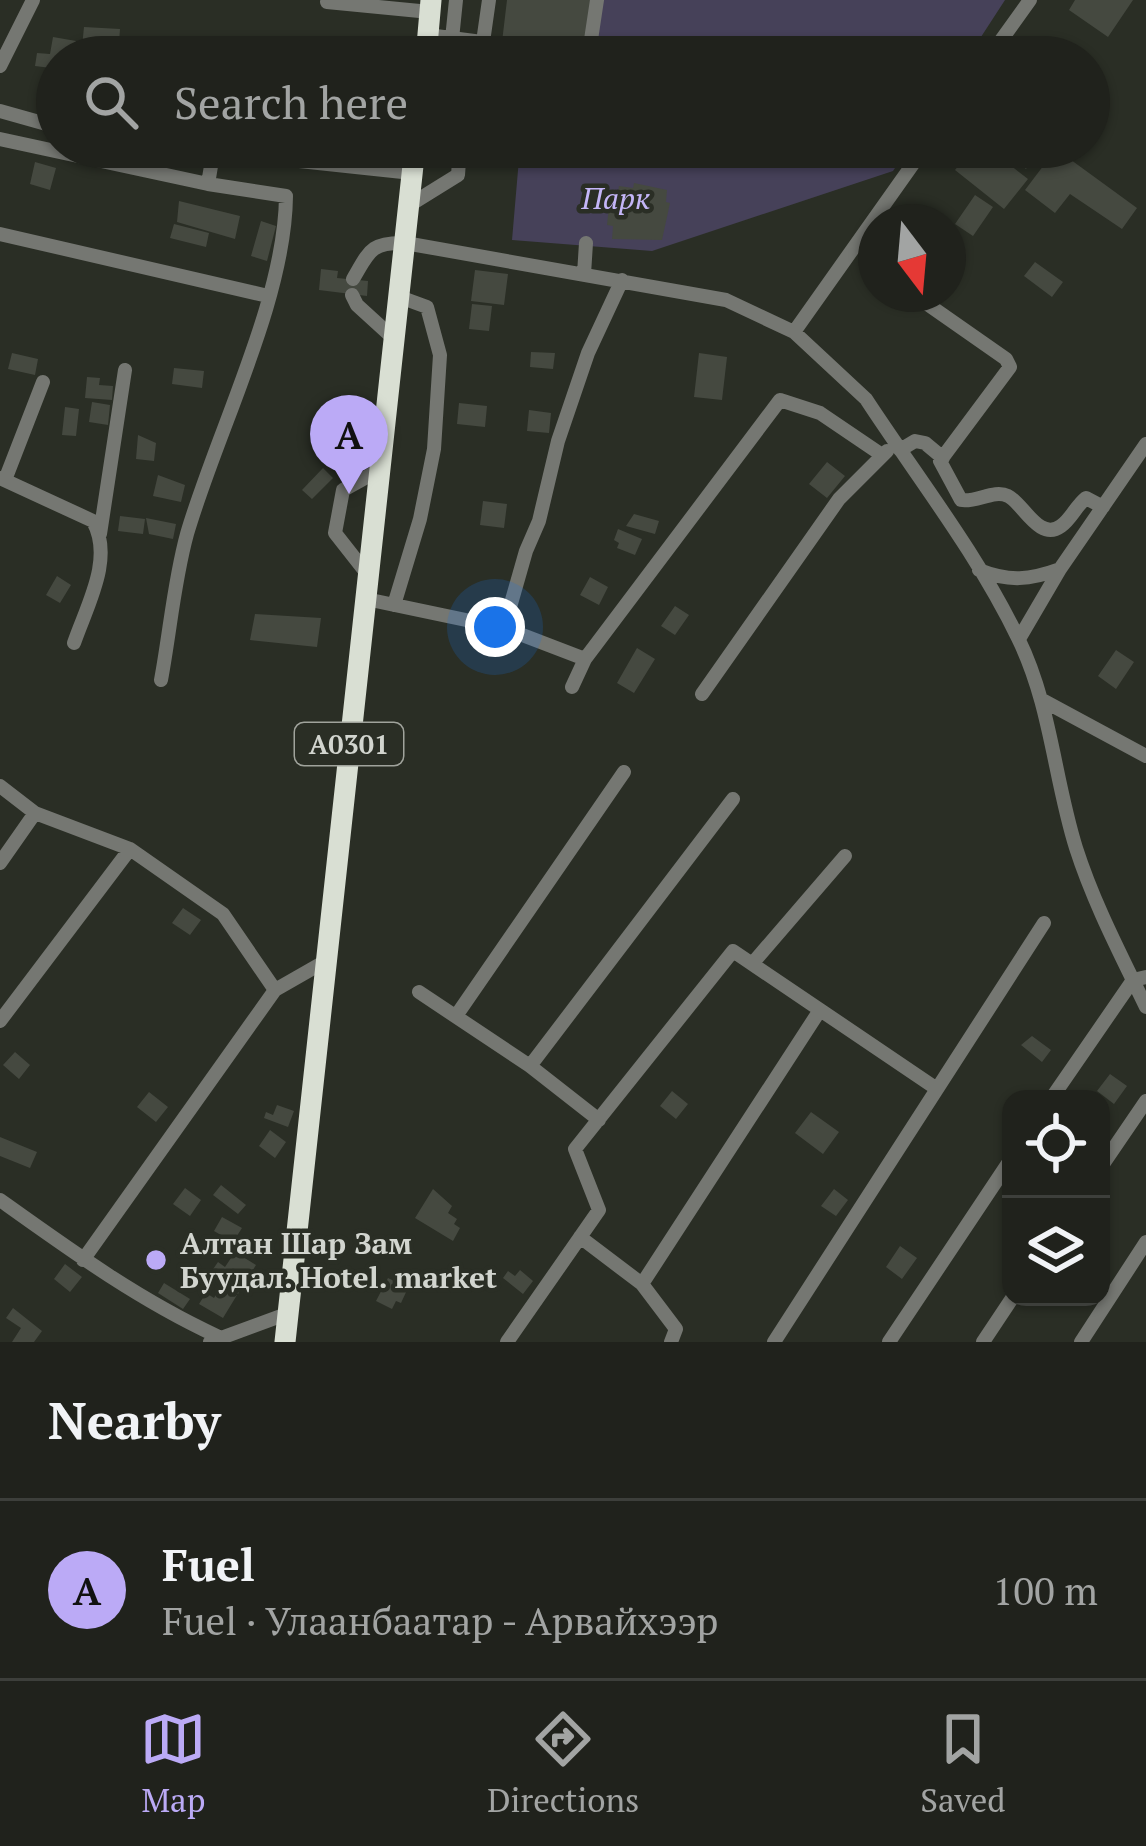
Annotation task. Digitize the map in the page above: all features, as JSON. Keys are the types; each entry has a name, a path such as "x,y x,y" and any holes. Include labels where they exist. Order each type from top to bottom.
{"highway":[{"name":"A0301","path":"283,1333 413,168"}],"street":[{"path":"0,67 33,0"},
{"path":"452,36 456,0"},
{"path":"484,36 489,0"},
{"path":"592,36 597,0"},
{"path":"1004,36 1030,0"},
{"path":"328,2 431,34"},
{"path":"0,111 36,121"},
{"path":"0,140 36,148"},
{"path":"132,168 286,196 286,224 268,296 186,537 160,680"},
{"path":"208,184 211,168"},
{"path":"360,168 412,173"},
{"path":"408,206 458,176 459,168"},
{"path":"893,204 913,168"},
{"path":"0,234 268,296"},
{"path":"392,336 357,305 352,287 372,248 385,242 726,300 794,332 846,376 980,570 1019,639 1044,701 1076,848 1103,918 1140,979 1146,1007"},
{"path":"584,274 586,243"},
{"path":"794,332 858,251"},
{"path":"504,628 573,397 622,280"},
{"path":"394,605 420,519 434,449 440,355 427,308 397,296"},
{"path":"939,312 1006,358 1010,368 940,461 962,500 1008,496 1040,527 1060,527 1086,498 1103,507"},
{"path":"100,534 125,370"},
{"path":"43,382 3,479 93,521 100,534 104,552 74,643"},
{"path":"572,687 585,659 779,400 820,413 883,455"},
{"path":"702,694 839,499 883,455 915,441 943,458"},
{"path":"1019,639 1060,569 1146,444"},
{"path":"368,575 334,533 344,490 381,469"},
{"path":"980,570 1021,580 1060,569"},
{"path":"366,599 504,628 585,659"},
{"path":"1044,701 1146,756"},
{"path":"456,1016 624,772"},
{"path":"0,786 35,813 130,849 223,914 274,990"},
{"path":"530,1066 733,799"},
{"path":"0,863 35,813"},
{"path":"0,1021 130,849"},
{"path":"752,964 844,856"},
{"path":"775,1342 1044,922"},
{"path":"507,1342 599,1210 575,1149 733,951 937,1089"},
{"path":"83,1260 274,990 324,962"},
{"path":"1058,1090 1140,979"},
{"path":"418,992 530,1066 599,1120"},
{"path":"642,1284 820,1010"},
{"path":"1110,1154 1146,1101"},
{"path":"889,1342 1002,1172"},
{"path":"0,1200 83,1260 213,1339 283,1333"},
{"path":"580,1237 642,1284 676,1329 671,1342"},
{"path":"1081,1342 1146,1242"},
{"path":"983,1342 1007,1306"}],"green space":[{"path":"601,0 1005,0 982,36 595,36"},
{"name":"Парк","path":"518,168 895,168 652,251 512,240"}],"building":[{"path":"507,0 592,0 588,36 503,36"},
{"path":"1075,0 1133,0 1109,36 1069,10"},
{"path":"84,27 120,29 120,36 83,36"},
{"path":"35,162 36,168 56,168 50,190 30,184"},
{"path":"1014,168 1028,179 1004,209 955,170"},
{"path":"1042,168 1082,168 1137,208 1122,229 1070,194 1055,213 1025,190"},
{"path":"634,183 667,190 666,202 670,203 662,240 612,239 613,226 607,225 610,197 617,198 619,186 633,188"},
{"path":"975,195 993,207 973,236 966,231 966,208"},
{"path":"179,201 240,216 235,239 177,222"},
{"path":"261,221 276,226 267,261 251,256"},
{"path":"174,224 209,233 206,247 170,238"},
{"path":"1035,262 1063,282 1052,297 1024,276"},
{"path":"321,269 338,271 337,278 368,281 367,296 319,290"},
{"path":"475,270 508,274 504,305 471,301"},
{"path":"472,304 492,306 489,331 469,329"},
{"path":"531,352 555,353 553,369 530,367"},
{"path":"12,353 38,359 35,375 8,369"},
{"path":"699,353 727,357 722,400 694,397"},
{"path":"174,368 204,371 202,388 172,384"},
{"path":"87,377 100,378 99,385 113,386 112,400 85,398"},
{"path":"92,402 110,405 108,425 89,422"},
{"path":"459,403 487,406 485,427 457,424"},
{"path":"65,407 79,409 76,436 62,435"},
{"path":"529,410 551,413 549,433 527,431"},
{"path":"138,435 156,443 154,461 136,459"},
{"path":"827,462 845,476 827,498 809,484"},
{"path":"323,468 333,478 312,499 302,490"},
{"path":"158,475 185,485 181,502 153,496"},
{"path":"483,501 507,504 504,528 480,525"},
{"path":"634,514 659,521 655,534 626,526"},
{"path":"120,516 145,519 143,534 118,531"},
{"path":"146,518 176,524 173,539 149,534"},
{"path":"618,529 642,539 635,555 617,548"},
{"path":"57,576 71,585 60,603 46,595"},
{"path":"590,577 608,587 599,605 580,595"},
{"path":"675,606 689,615 675,635 661,626"},
{"path":"255,614 321,618 317,647 250,640"},
{"path":"637,648 655,659 634,693 617,683"},
{"path":"1116,650 1134,662 1116,689 1098,676"},
{"path":"183,908 201,920 190,935 172,923"},
{"path":"1032,1036 1051,1050 1042,1062 1021,1045"},
{"path":"15,1052 30,1065 19,1079 3,1065"},
{"path":"1110,1074 1127,1086 1114,1104 1110,1090 1098,1090"},
{"path":"672,1091 688,1104 676,1119 660,1106"},
{"path":"149,1092 168,1107 156,1122 137,1107"},
{"path":"277,1105 294,1111 288,1127 264,1118 266,1112 273,1115"},
{"path":"811,1112 839,1132 823,1154 795,1133"},
{"path":"270,1130 286,1142 275,1158 259,1146"},
{"path":"0,1137 37,1152 30,1168 0,1156"},
{"path":"221,1185 246,1205 238,1214 213,1195"},
{"path":"185,1188 201,1200 190,1216 173,1204"},
{"path":"433,1189 452,1206 448,1213 457,1219 454,1224 460,1228 453,1241 415,1218"},
{"path":"834,1189 848,1200 836,1216 821,1206"},
{"path":"222,1217 242,1228 233,1242 214,1231"},
{"path":"900,1246 917,1258 902,1279 886,1267"},
{"path":"235,1252 256,1265 238,1294 209,1275 218,1262 225,1267"},
{"path":"65,1264 82,1277 70,1292 54,1279"},
{"path":"520,1270 533,1281 523,1294 503,1278 508,1271 515,1276"},
{"path":"388,1278 408,1288 392,1309 376,1301"},
{"path":"164,1283 190,1299 183,1309 158,1293"},
{"path":"221,1286 237,1295 223,1318 199,1304 206,1293 214,1298"},
{"path":"13,1308 42,1331 34,1342 12,1342 21,1328 6,1318"}],"place":[{"name":"Fuel","path":"349,494"},
{"name":"Алтан Шар Зам Буудал. Hotel. market","path":"156,1260"}]}
